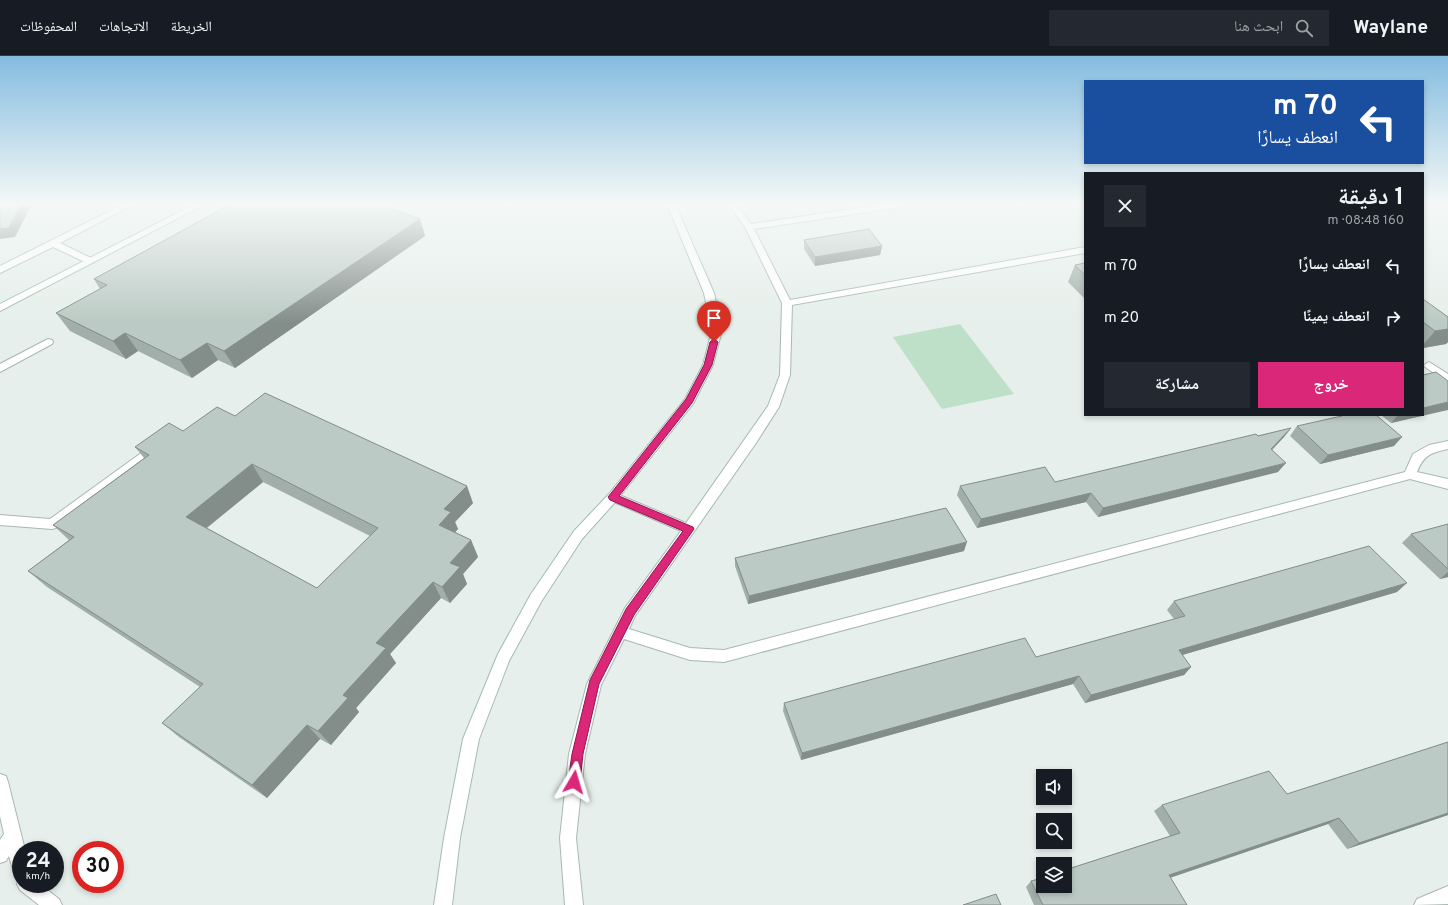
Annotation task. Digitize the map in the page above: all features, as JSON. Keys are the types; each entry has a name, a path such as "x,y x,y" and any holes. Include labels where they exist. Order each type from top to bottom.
{"street":[{"path":"0,270 51,244"},
{"path":"53,244 90,261"},
{"path":"0,308 124,244"},
{"path":"439,904 471,739 503,659 536,598 578,535 613,497 689,400 708,365 717,330 709,293 688,244"},
{"path":"574,905 568,838 577,754 594,684 630,612 752,440 773,407 785,374 787,303 757,244"},
{"path":"787,303 1084,250"},
{"path":"0,369 48,342"},
{"path":"1429,365 1448,379"},
{"path":"0,520 52,524 168,438"},
{"path":"1410,475 1417,457 1433,448 1448,445"},
{"path":"620,632 690,654 724,656 1410,475 1448,484"},
{"path":"613,497 689,529"},
{"path":"0,782 14,841"},
{"path":"0,855 13,835"},
{"path":"38,893 53,905"},
{"path":"1423,905 1448,895"}],"green space":[{"path":"960,324 1014,394 942,409 893,337"}],"building":[{"path":"159,244 383,244 224,351 207,343 180,360 125,333 113,341 56,313 107,285 94,279"},
{"path":"806,244 880,244 882,246 815,257"},
{"path":"1084,263 1084,274 1075,265"},
{"path":"1424,300 1448,317 1448,329 1435,331 1424,323"},
{"path":"1436,372 1448,381 1448,402 1424,408 1424,375"},
{"path":"265,393 467,486 444,509 451,512 439,525 471,540 450,563 460,567 442,587 433,582 376,643 386,648 343,695 348,698 318,731 307,725 252,785 162,723 203,684 28,571 74,537 53,525 149,455 135,447 169,423 183,431 217,407 235,416","holes":["252,464 378,528 317,588 186,517"]},
{"path":"1342,416 1377,416 1402,437 1328,455 1297,426"},
{"path":"1291,428 1271,449 1286,463 1103,508 1091,493 981,519 960,486 1045,467 1055,482 1256,434 1258,436"},
{"path":"946,508 967,542 749,596 735,558"},
{"path":"1448,524 1448,569 1411,534"},
{"path":"1369,546 1407,583 1179,650 1191,667 1091,695 1079,676 802,753 784,703 1025,638 1036,657 1185,616 1174,601"},
{"path":"1448,742 1448,813 1359,843 1339,818 1169,875 1187,905 1043,905 1037,893 1072,893 1072,868 1180,833 1162,805 1269,771 1287,794"},
{"path":"1036,880 1036,891 1031,881"},
{"path":"996,894 1001,905 963,905"}],"route":[{"path":"574,782 577,754 594,684 630,612 689,529 613,497 689,400 708,365 714,342"}]}
